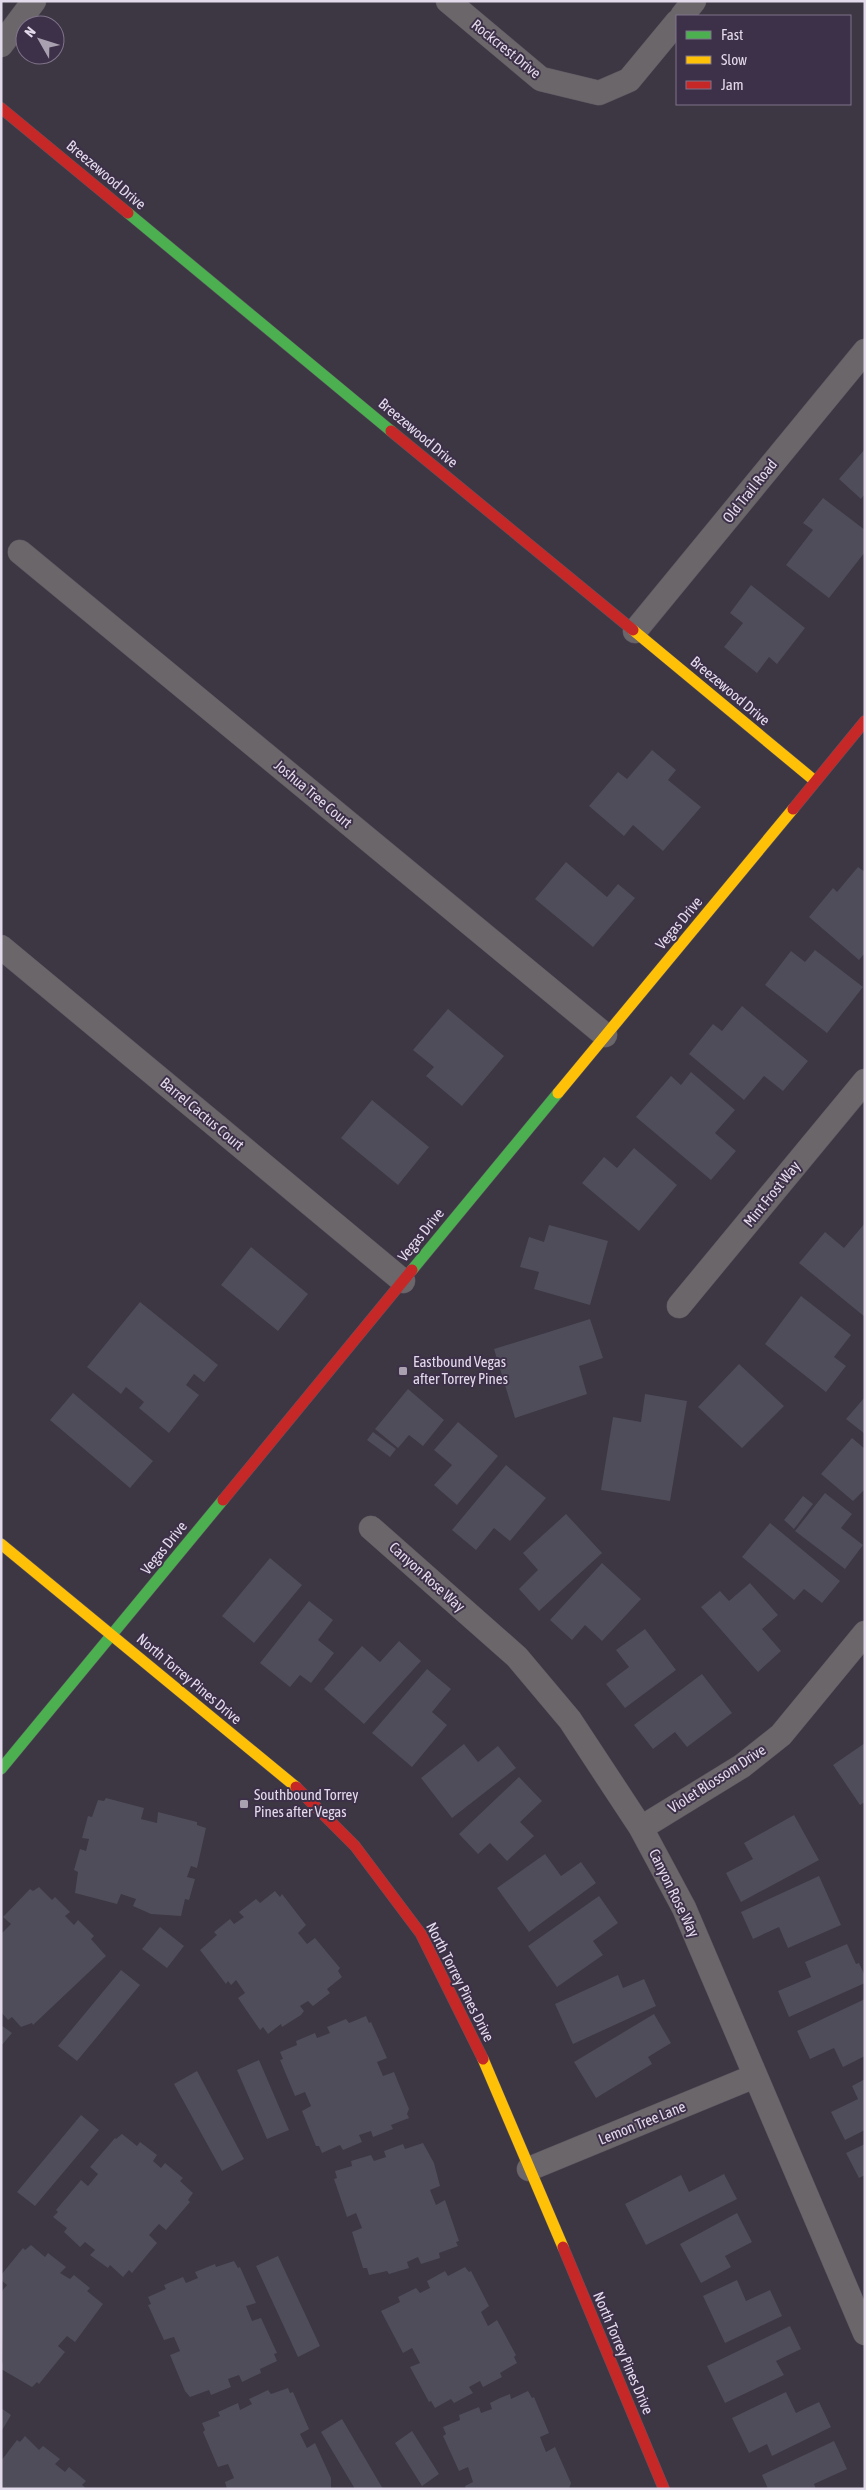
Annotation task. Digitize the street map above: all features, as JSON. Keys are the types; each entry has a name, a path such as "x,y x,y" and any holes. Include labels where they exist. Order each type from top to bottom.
{"main road":[{"name":"Breezewood Drive","path":"1,108 815,781"},
{"name":"Vegas Drive","path":"1,1769 865,721"},
{"name":"North Torrey Pines Drive","path":"1,1544 288,1780 333,1823 375,1871 421,1934 453,1995 493,2080 664,2489"}],"street":[{"path":"1,44 34,1"},
{"name":"Rockcrest Drive","path":"448,1 541,79 599,94 629,80 676,23"},
{"path":"683,15 694,1"},
{"name":"Old Trail Road","path":"635,631 865,351"},
{"name":"Joshua Tree Court","path":"20,552 605,1035"},
{"name":"Barrel Cactus Court","path":"1,947 403,1281"},
{"name":"Mint Frost Way","path":"680,1306 865,1081"},
{"name":"Canyon Rose Way","path":"371,1528 517,1658 570,1720 641,1828 684,1908 865,2334"},
{"name":"Violet Blossom Drive","path":"641,1828 742,1766 781,1735 865,1633"},
{"name":"Lemon Tree Lane","path":"529,2169 755,2076"}],"building":[{"path":"865,449 865,494 861,499 839,479"},
{"path":"823,498 865,530 865,552 829,598 786,565 813,530 803,523"},
{"path":"751,585 805,628 777,664 769,657 757,673 724,647 743,623 730,613"},
{"path":"652,750 676,770 668,780 701,807 663,851 633,825 624,836 589,806 618,772 627,779"},
{"path":"566,862 607,897 618,884 635,898 593,947 535,899"},
{"path":"858,867 865,872 865,953 859,960 809,917 833,888 837,892"},
{"path":"815,950 863,987 827,1033 765,985 791,951 805,962"},
{"path":"742,1006 808,1061 783,1091 764,1076 744,1100 689,1054 713,1024 722,1031"},
{"path":"448,1009 504,1056 462,1106 426,1076 434,1067 413,1050"},
{"path":"691,1072 735,1110 715,1133 736,1151 711,1180 636,1117 671,1076 681,1085"},
{"path":"372,1100 429,1147 398,1185 341,1138"},
{"path":"634,1148 677,1185 639,1231 582,1183 604,1157 617,1168"},
{"path":"865,1223 865,1317 799,1263 825,1232 844,1248"},
{"path":"549,1225 608,1241 590,1305 534,1289 539,1272 520,1267 529,1237 544,1242"},
{"path":"251,1247 308,1294 278,1331 221,1285"},
{"path":"801,1296 851,1335 834,1357 846,1366 826,1392 765,1344"},
{"path":"140,1302 218,1365 204,1382 194,1374 186,1385 199,1395 169,1433 139,1408 144,1402 126,1387 121,1394 87,1367"},
{"path":"590,1319 603,1358 579,1366 587,1394 515,1418 494,1349"},
{"path":"739,1364 784,1406 742,1448 698,1407"},
{"path":"408,1389 444,1420 423,1446 409,1435 398,1448 375,1429"},
{"path":"73,1393 153,1461 130,1488 50,1420"},
{"path":"645,1394 687,1401 670,1501 601,1490 613,1417 641,1422"},
{"path":"865,1397 865,1434 846,1419"},
{"path":"458,1422 498,1456 457,1505 434,1485 452,1465 434,1450"},
{"path":"373,1432 396,1449 390,1457 367,1440"},
{"path":"852,1438 865,1449 865,1489 853,1501 821,1474"},
{"path":"506,1465 546,1498 510,1541 494,1528 476,1550 452,1530"},
{"path":"825,1493 852,1514 841,1528 863,1545 845,1569 795,1531"},
{"path":"803,1496 813,1504 794,1529 784,1520"},
{"path":"566,1514 602,1553 539,1611 519,1589 538,1570 523,1553"},
{"path":"770,1523 840,1581 822,1603 804,1589 794,1600 742,1557"},
{"path":"270,1558 302,1585 254,1643 222,1616"},
{"path":"602,1563 641,1599 602,1641 585,1625 572,1640 550,1620"},
{"path":"750,1583 778,1615 762,1629 781,1651 758,1672 701,1607 720,1591 729,1601"},
{"path":"309,1601 333,1620 318,1640 334,1653 311,1683 300,1675 290,1687 260,1663"},
{"path":"645,1629 676,1670 625,1708 606,1684 629,1667 616,1650"},
{"path":"399,1641 421,1661 364,1724 324,1689 362,1646 380,1662"},
{"path":"427,1669 451,1689 432,1712 447,1725 412,1767 372,1733"},
{"path":"702,1674 732,1713 687,1747 675,1732 653,1749 634,1725"},
{"path":"865,1743 865,1802 860,1805 833,1765"},
{"path":"464,1744 478,1762 498,1746 516,1768 452,1818 421,1778"},
{"path":"519,1777 542,1801 520,1822 534,1836 507,1861 490,1843 478,1854 459,1834"},
{"path":"106,1798 144,1808 141,1819 157,1823 158,1812 197,1822 197,1825 206,1828 197,1868 191,1866 187,1877 195,1879 189,1900 185,1899 181,1916 151,1914 133,1906 136,1899 121,1894 117,1904 75,1893 78,1872 74,1870 80,1849 86,1851 89,1839 82,1838 88,1816 92,1817 98,1800 104,1801"},
{"path":"794,1815 819,1860 741,1902 726,1873 753,1859 744,1843"},
{"path":"545,1854 561,1876 581,1862 596,1883 529,1932 497,1888"},
{"path":"819,1876 841,1925 788,1948 779,1927 753,1939 741,1912"},
{"path":"39,1887 52,1900 55,1897 70,1912 65,1916 74,1925 78,1920 94,1936 91,1939 106,1956 33,2025 32,2023 21,2027 12,2017 8,2020 1,2012 1,1934 11,1924 3,1917 30,1889 33,1891"},
{"path":"275,1891 280,1897 282,1894 306,1925 298,1933 307,1944 315,1938 340,1968 338,1971 342,1977 327,1989 330,1993 313,2006 308,2001 300,2006 304,2011 301,2015 282,2027 281,2024 268,2034 263,2027 260,2030 238,1998 245,1993 236,1980 231,1985 228,1981 226,1984 200,1950 217,1935 214,1932 230,1919 234,1924 244,1917 239,1912 256,1899 260,1903"},
{"path":"599,1896 618,1923 593,1941 603,1955 557,1987 528,1946"},
{"path":"160,1927 184,1946 167,1968 142,1949"},
{"path":"847,1944 856,1964 859,1963 865,1976 865,1983 789,2017 778,1991 811,1977 805,1962"},
{"path":"121,1970 140,1985 77,2061 58,2046"},
{"path":"618,1975 623,1988 644,1979 656,2006 573,2044 555,2004"},
{"path":"865,1999 865,2056 843,2067 834,2048 810,2059 797,2031"},
{"path":"654,2014 671,2043 648,2057 652,2064 596,2098 574,2062"},
{"path":"366,2016 369,2023 371,2022 387,2058 377,2062 383,2076 394,2072 409,2109 407,2114 409,2118 391,2125 393,2129 373,2137 371,2131 359,2135 362,2142 343,2150 340,2145 322,2153 319,2146 316,2146 302,2111 311,2106 305,2092 295,2096 280,2060 283,2059 280,2052 297,2045 296,2041 315,2033 317,2038 330,2033 327,2027 346,2019 349,2023"},
{"path":"1,2025 12,2033 1,2046"},
{"path":"259,2060 289,2130 267,2139 237,2070"},
{"path":"197,2071 244,2159 222,2171 174,2084"},
{"path":"865,2079 865,2130 845,2140 831,2112 858,2099 852,2086"},
{"path":"81,2115 99,2130 35,2206 17,2192"},
{"path":"122,2134 137,2146 140,2142 157,2155 153,2161 161,2168 165,2163 183,2178 180,2181 193,2193 188,2200 190,2202 166,2230 159,2224 149,2235 157,2243 132,2273 129,2270 123,2277 110,2265 108,2268 90,2255 95,2250 85,2242 80,2247 64,2232 67,2228 53,2217 58,2212 56,2210 81,2180 88,2186 98,2174 90,2167 115,2138"},
{"path":"423,2143 434,2163 440,2186 430,2190 436,2205 445,2200 459,2241 456,2242 458,2246 439,2253 440,2258 421,2264 418,2257 407,2262 409,2268 389,2274 387,2271 369,2275 367,2268 363,2268 352,2232 362,2228 356,2213 347,2217 334,2179 337,2178 335,2171 352,2166 351,2161 371,2155 374,2161 386,2157 384,2151 403,2144 405,2149"},
{"path":"865,2144 865,2175 859,2178 846,2153"},
{"path":"724,2174 737,2199 646,2245 625,2204 681,2175 689,2192"},
{"path":"737,2213 752,2242 725,2256 731,2267 701,2283 680,2244"},
{"path":"31,2245 45,2257 48,2253 66,2267 60,2273 70,2279 74,2275 90,2288 87,2291 103,2304 75,2342 67,2336 58,2346 65,2352 39,2384 37,2382 32,2387 1,2369 3,2361 1,2292 7,2285 1,2280 1,2275 23,2248 25,2250"},
{"path":"278,2256 320,2346 298,2357 256,2266"},
{"path":"234,2261 238,2268 240,2267 256,2303 246,2306 252,2321 261,2318 277,2353 274,2354 277,2361 260,2369 261,2373 242,2382 239,2375 228,2379 231,2387 211,2395 209,2390 190,2397 185,2391 170,2355 180,2351 174,2337 164,2340 148,2305 151,2304 148,2297 166,2289 164,2285 183,2277 186,2283 198,2278 195,2272 215,2264 216,2267"},
{"path":"465,2267 469,2272 471,2271 489,2306 481,2312 488,2326 497,2320 516,2355 514,2357 517,2363 500,2373 502,2377 483,2387 480,2381 469,2387 473,2393 454,2403 451,2399 435,2408 431,2401 429,2402 410,2367 420,2363 412,2348 403,2353 381,2311 400,2302 398,2297 416,2288 420,2293 430,2288 427,2281 445,2271 448,2276"},
{"path":"737,2280 746,2301 770,2290 782,2316 725,2343 703,2296"},
{"path":"790,2326 801,2349 776,2361 784,2375 725,2403 707,2366"},
{"path":"288,2388 290,2393 293,2392 309,2429 300,2434 307,2448 315,2443 331,2478 331,2489 227,2489 225,2482 234,2478 228,2464 218,2467 203,2432 205,2430 202,2423 220,2416 218,2412 238,2403 240,2410 252,2404 249,2399 268,2390 271,2394"},
{"path":"528,2391 532,2398 534,2397 549,2433 540,2437 546,2452 555,2447 571,2483 569,2489 466,2489 465,2486 473,2482 468,2467 459,2471 443,2436 446,2434 443,2427 460,2420 459,2415 479,2407 481,2413 492,2409 490,2403 500,2398 510,2394 511,2399"},
{"path":"786,2392 796,2413 819,2402 831,2427 772,2456 767,2444 749,2453 732,2418"},
{"path":"1,2408 11,2415 1,2432"},
{"path":"342,2419 383,2489 355,2489 321,2432"},
{"path":"412,2431 439,2474 422,2486 395,2443"},
{"path":"25,2436 39,2450 43,2446 60,2459 55,2464 65,2472 69,2467 86,2481 82,2485 87,2489 1,2489 1,2461 17,2440 20,2442"},
{"path":"834,2441 847,2469 814,2484 816,2489 768,2489 762,2475"}],"traffic: fast":[{"path":"128,213 391,431"},
{"path":"412,1270 558,1093"},
{"path":"1,1769 223,1500"}],"traffic: slow":[{"path":"633,630 815,781"},
{"path":"558,1093 793,809"},
{"path":"1,1544 296,1787"},
{"path":"483,2059 563,2247"}],"traffic: jam":[{"path":"1,108 128,213"},
{"path":"391,431 633,630"},
{"path":"793,809 865,721"},
{"path":"223,1500 412,1270"},
{"path":"296,1787 355,1846 421,1934 483,2059"},
{"path":"563,2247 664,2489"}],"place":[{"name":"Eastbound Vegas after Torrey Pines","path":"403,1371"},
{"name":"Southbound Torrey Pines after Vegas","path":"244,1804"}]}
